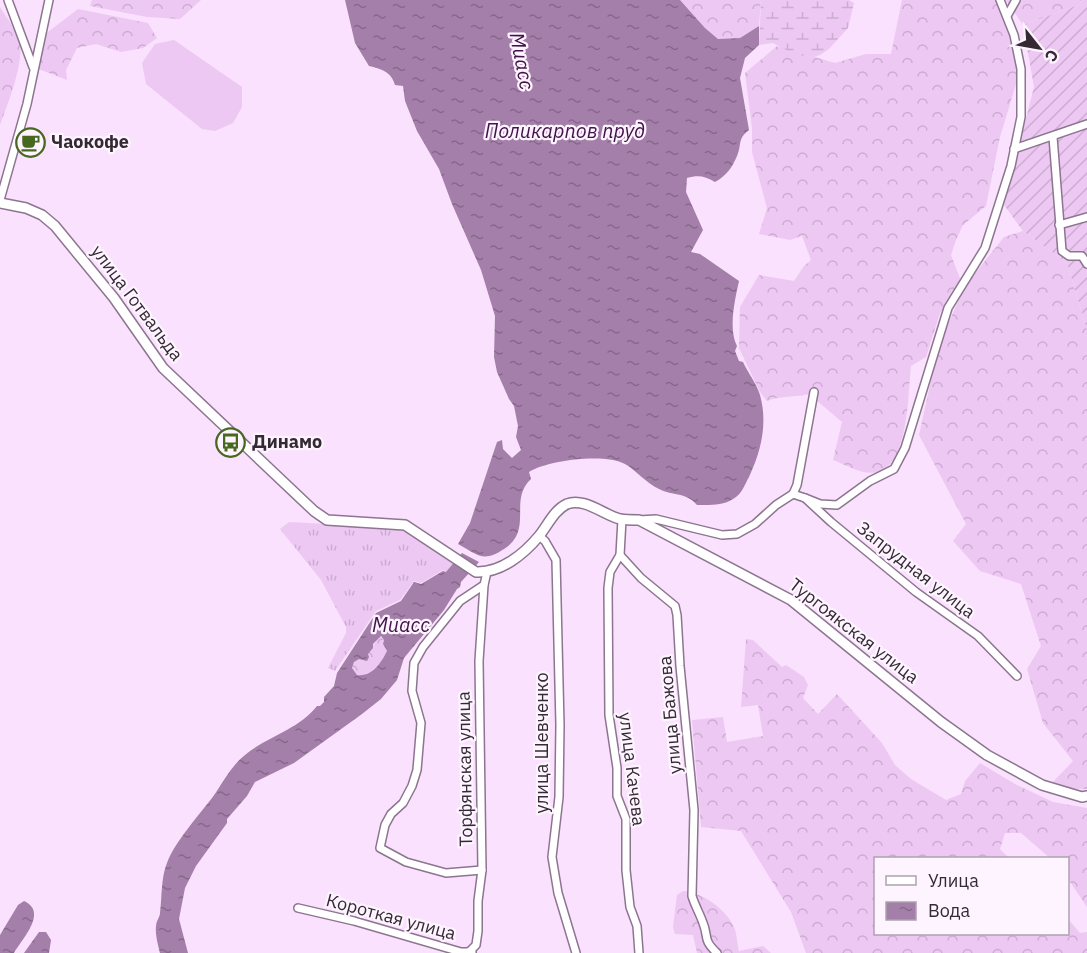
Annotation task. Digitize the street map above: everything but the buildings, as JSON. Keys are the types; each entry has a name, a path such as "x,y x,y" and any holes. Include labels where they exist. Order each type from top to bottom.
{"main road":[{"name":"улица Готвальда","path":"0,201 42,215 55,226 114,298 163,368 314,511 327,520 405,525 476,572"},
{"name":"Тургоякская улица","path":"476,572 497,569 512,560 539,536 558,510 567,504 576,502 622,519 639,520 791,600 941,722 987,755 1042,785 1087,796"}],"street":[{"path":"8,0 33,68"},
{"path":"0,201 27,104 49,0"},
{"path":"805,498 820,504 837,505 870,481 894,468 905,448 948,308 985,248 1000,204 1021,117 1021,69 1007,16 999,0"},
{"path":"1007,16 1016,0"},
{"path":"1014,149 1087,124"},
{"path":"1053,137 1062,251 1069,256 1082,256 1087,264"},
{"path":"1059,225 1087,217"},
{"path":"639,520 656,519 722,535 737,534 754,524 793,494 797,485 814,392"},
{"name":"Запрудная улица","path":"793,494 805,498 916,592 978,636 1017,676"},
{"name":"улица Качева","path":"622,519 620,555 610,572 608,588 609,715 617,768 617,795 626,819 626,870 630,907 637,926 639,953"},
{"name":"улица Шевченко","path":"539,536 545,541 556,560 560,725 559,797 552,857 558,893 576,953"},
{"name":"улица Бажова","path":"620,555 641,578 675,606 694,810 694,906 703,922 705,937 717,953"},
{"name":"Торфянская улица","path":"472,952 476,945 478,931 478,901 482,870 479,661 484,585 487,572"},
{"path":"482,870 446,873 406,862 380,848 385,825 391,814 408,795 417,770 421,723 412,691 414,663 423,647 460,601 484,585"},
{"name":"Короткая улица","path":"298,908 354,921 461,952 472,952"}],"green space":[{"path":"92,0 201,0 180,19 147,17 90,6"},
{"path":"680,0 761,0 759,26 740,38 718,39"},
{"path":"761,0 849,0 854,3 848,28 829,49 811,58 792,53 773,43 759,45"},
{"path":"902,0 997,0 1016,38 1020,71 1000,137 986,206 963,225 951,255 961,281 940,313 926,357 911,366 905,426 896,456 888,466 878,472 867,473 833,460 842,422 809,394 767,401 760,392 739,348 740,307 759,275 794,281 811,260 802,236 790,240 759,234 767,208 752,152 752,128 745,73 777,46 835,63 866,54 891,54"},
{"path":"1006,0 1080,0 1081,4 1023,25"},
{"path":"1080,0 1087,0 1087,330 1067,263 1023,231 1004,205 1034,87 1023,25 1081,4"},
{"path":"0,7 19,39 20,58 15,82 0,125"},
{"path":"78,9 148,23 157,38 143,48 121,52 96,44 77,48 66,70 67,80 36,68 44,35"},
{"path":"174,40 242,87 242,107 233,123 215,131 202,129 146,84 142,63 155,44"},
{"path":"1023,231 1067,263 1087,330 1087,789 1073,789 1052,783 1073,761 1043,723 1027,669 1041,646 1021,584 980,571 953,541 966,524 919,435 939,344 965,286 1004,237"},
{"path":"289,522 403,528 456,563 446,572 443,570 421,583 414,581 400,600 376,611 335,671 328,668 346,633 346,627 321,580 280,529"},
{"path":"380,636 384,640 383,644 387,651 385,656 372,671 357,675 352,668 354,662 367,654"},
{"path":"746,639 753,640 782,667 786,665 804,677 808,685 803,698 818,714 837,694 882,743 895,765 911,779 946,800 961,794 965,781 980,763 1015,784 1053,802 1087,808 1087,907 1069,880 1069,857 1049,857 1021,833 1005,833 1000,849 1008,857 874,857 874,935 1069,935 1069,920 1080,933 1087,932 1087,953 806,953 791,912 741,831 701,827 692,720 723,717 727,742 763,736 758,705 741,707"},
{"path":"683,891 705,898 725,914 734,927 739,951 763,946 771,953 697,953 693,935 675,934 673,927 677,895"}],"water":[{"name":"Поликарпов пруд","path":"345,0 680,0 718,39 740,38 759,26 759,45 745,58 740,78 749,130 740,142 731,168 725,174 715,182 701,177 687,178 686,192 703,230 691,252 700,254 739,281 733,314 734,339 737,346 735,351 739,361 743,362 757,387 762,406 763,427 760,447 749,477 736,497 720,504 697,505 684,496 654,486 625,464 616,461 577,459 562,461 529,472 531,479 524,487 521,496 518,533 504,549 491,556 481,556 458,544 470,523 497,442 502,440 503,449 512,458 521,450 516,437 518,426 514,406 497,372 494,357 495,316 481,270 439,169 417,131 405,101 403,86 395,85 385,71 369,66 355,43"},
{"name":"Миасс","path":"462,553 479,562 461,582 444,610 404,658 397,680 381,699 294,763 255,782 247,796 227,819 227,823 196,866 185,888 179,919 188,953 160,953 156,926 160,915 165,869 170,855 231,770 254,748 292,727 324,702 324,697 334,686 337,673 376,613 401,601 414,582 421,584 443,571 446,572","holes":["381,636 384,640 383,644 387,651 379,664 367,674 357,675 352,668 354,662 359,659 367,661 373,644"]},
{"path":"24,901 31,906 34,912 31,925 14,953 0,953 0,935 18,905"},
{"path":"39,932 46,932 51,940 49,953 24,953"}],"place":[{"name":"Чаокофе","path":"30,142"},
{"name":"Динамо","path":"231,442"}]}
